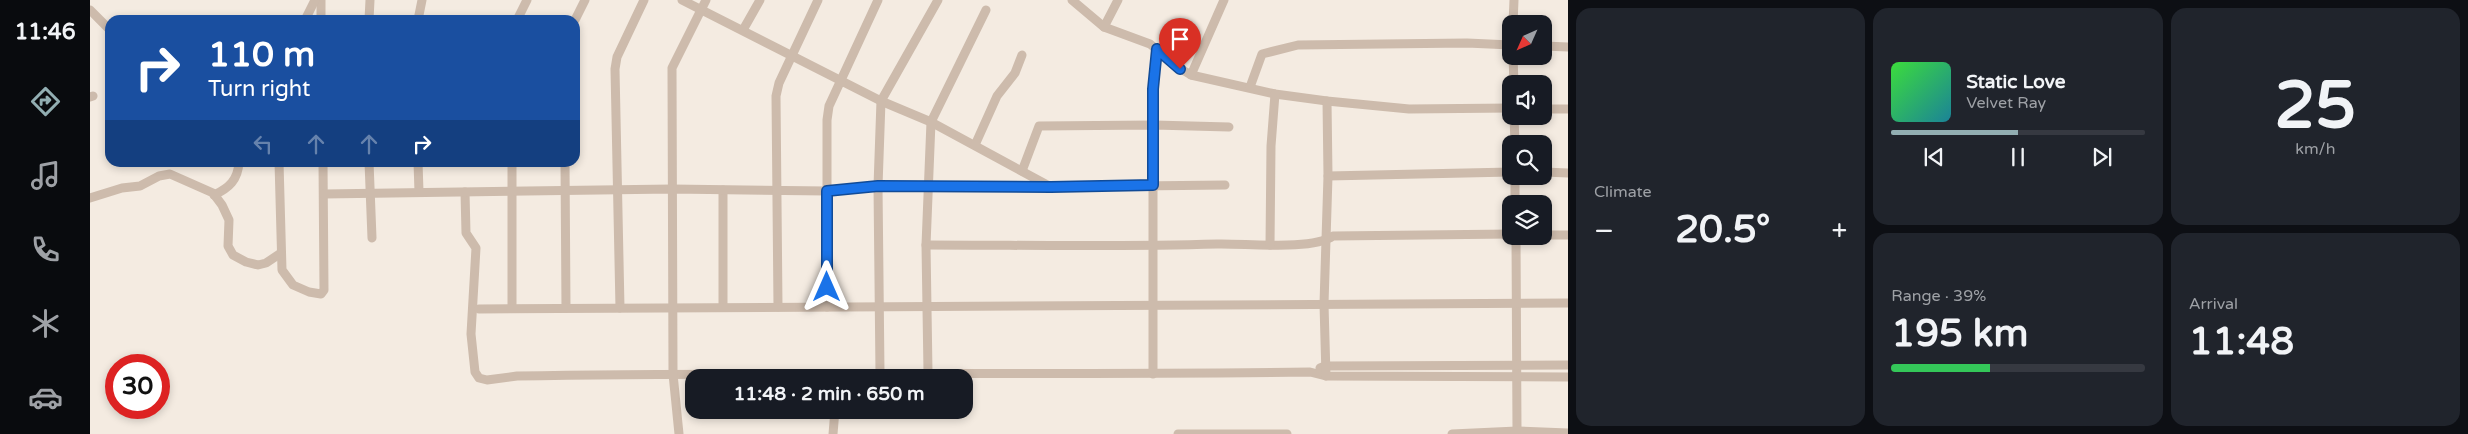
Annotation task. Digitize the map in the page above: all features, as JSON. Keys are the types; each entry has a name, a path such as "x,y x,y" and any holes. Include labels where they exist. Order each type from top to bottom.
{"street":[{"path":"308,15 315,0"},
{"path":"321,0 321,15"},
{"path":"369,15 370,0"},
{"path":"419,15 422,0"},
{"path":"520,15 528,0"},
{"path":"578,15 585,0"},
{"path":"620,308 615,69 617,57 644,0"},
{"path":"682,0 792,54 881,101 931,122 1051,187"},
{"path":"679,434 673,374 672,68 706,0"},
{"path":"744,30 760,0"},
{"path":"778,307 776,96 779,82 818,0"},
{"path":"827,307 826,120 829,106 840,79 878,0"},
{"path":"880,369 878,186 881,101 938,0"},
{"path":"1072,0 1104,27 1150,44 1180,69 1191,75 1275,94 1327,101 1409,109 1502,108"},
{"path":"1104,27 1118,0"},
{"path":"1191,75 1224,0"},
{"path":"1513,15 1514,0"},
{"path":"90,10 105,25"},
{"path":"928,369 926,245 931,122 986,10"},
{"path":"1250,87 1262,54 1298,45 1502,45"},
{"path":"1552,46 1568,47"},
{"path":"1153,374 1153,89 1157,49"},
{"path":"975,145 997,96 1015,73 1022,55"},
{"path":"1270,245 1271,146 1275,94"},
{"path":"1326,376 1324,304 1328,176 1327,101"},
{"path":"1552,109 1568,110"},
{"path":"1022,171 1039,126 1154,125 1229,127"},
{"path":"214,195 226,189 234,180 239,167"},
{"path":"279,167 282,270 293,285 309,292 321,294 324,290 323,167"},
{"path":"369,167 372,238"},
{"path":"418,167 420,192"},
{"path":"512,167 512,308"},
{"path":"565,167 566,308"},
{"path":"1328,176 1502,172"},
{"path":"1552,172 1568,173"},
{"path":"90,198 122,188 140,186 159,176 170,174 214,195 229,220 228,246 233,256 258,265 266,263 281,253"},
{"path":"324,194 672,189 827,191 878,186 1225,185"},
{"path":"722,190 723,307"},
{"path":"465,192 466,233 476,248 471,334 475,372 479,378 487,380 517,376 685,374"},
{"path":"926,245 1153,247 1218,244 1270,245 1325,241 1333,236 1502,234"},
{"path":"1552,234 1568,235"},
{"path":"1516,245 1515,377 1517,431"},
{"path":"480,309 1568,303"},
{"path":"1310,372 1325,366 1568,365"},
{"path":"973,372 1153,374 1310,372 1326,376 1568,377"},
{"path":"833,434 834,419"},
{"path":"1452,434 1517,431 1568,433"},
{"path":"1178,434 1287,434"}],"route":[{"path":"827,287 827,191 878,186 1051,187 1153,185 1153,89 1157,49 1180,69"}]}
